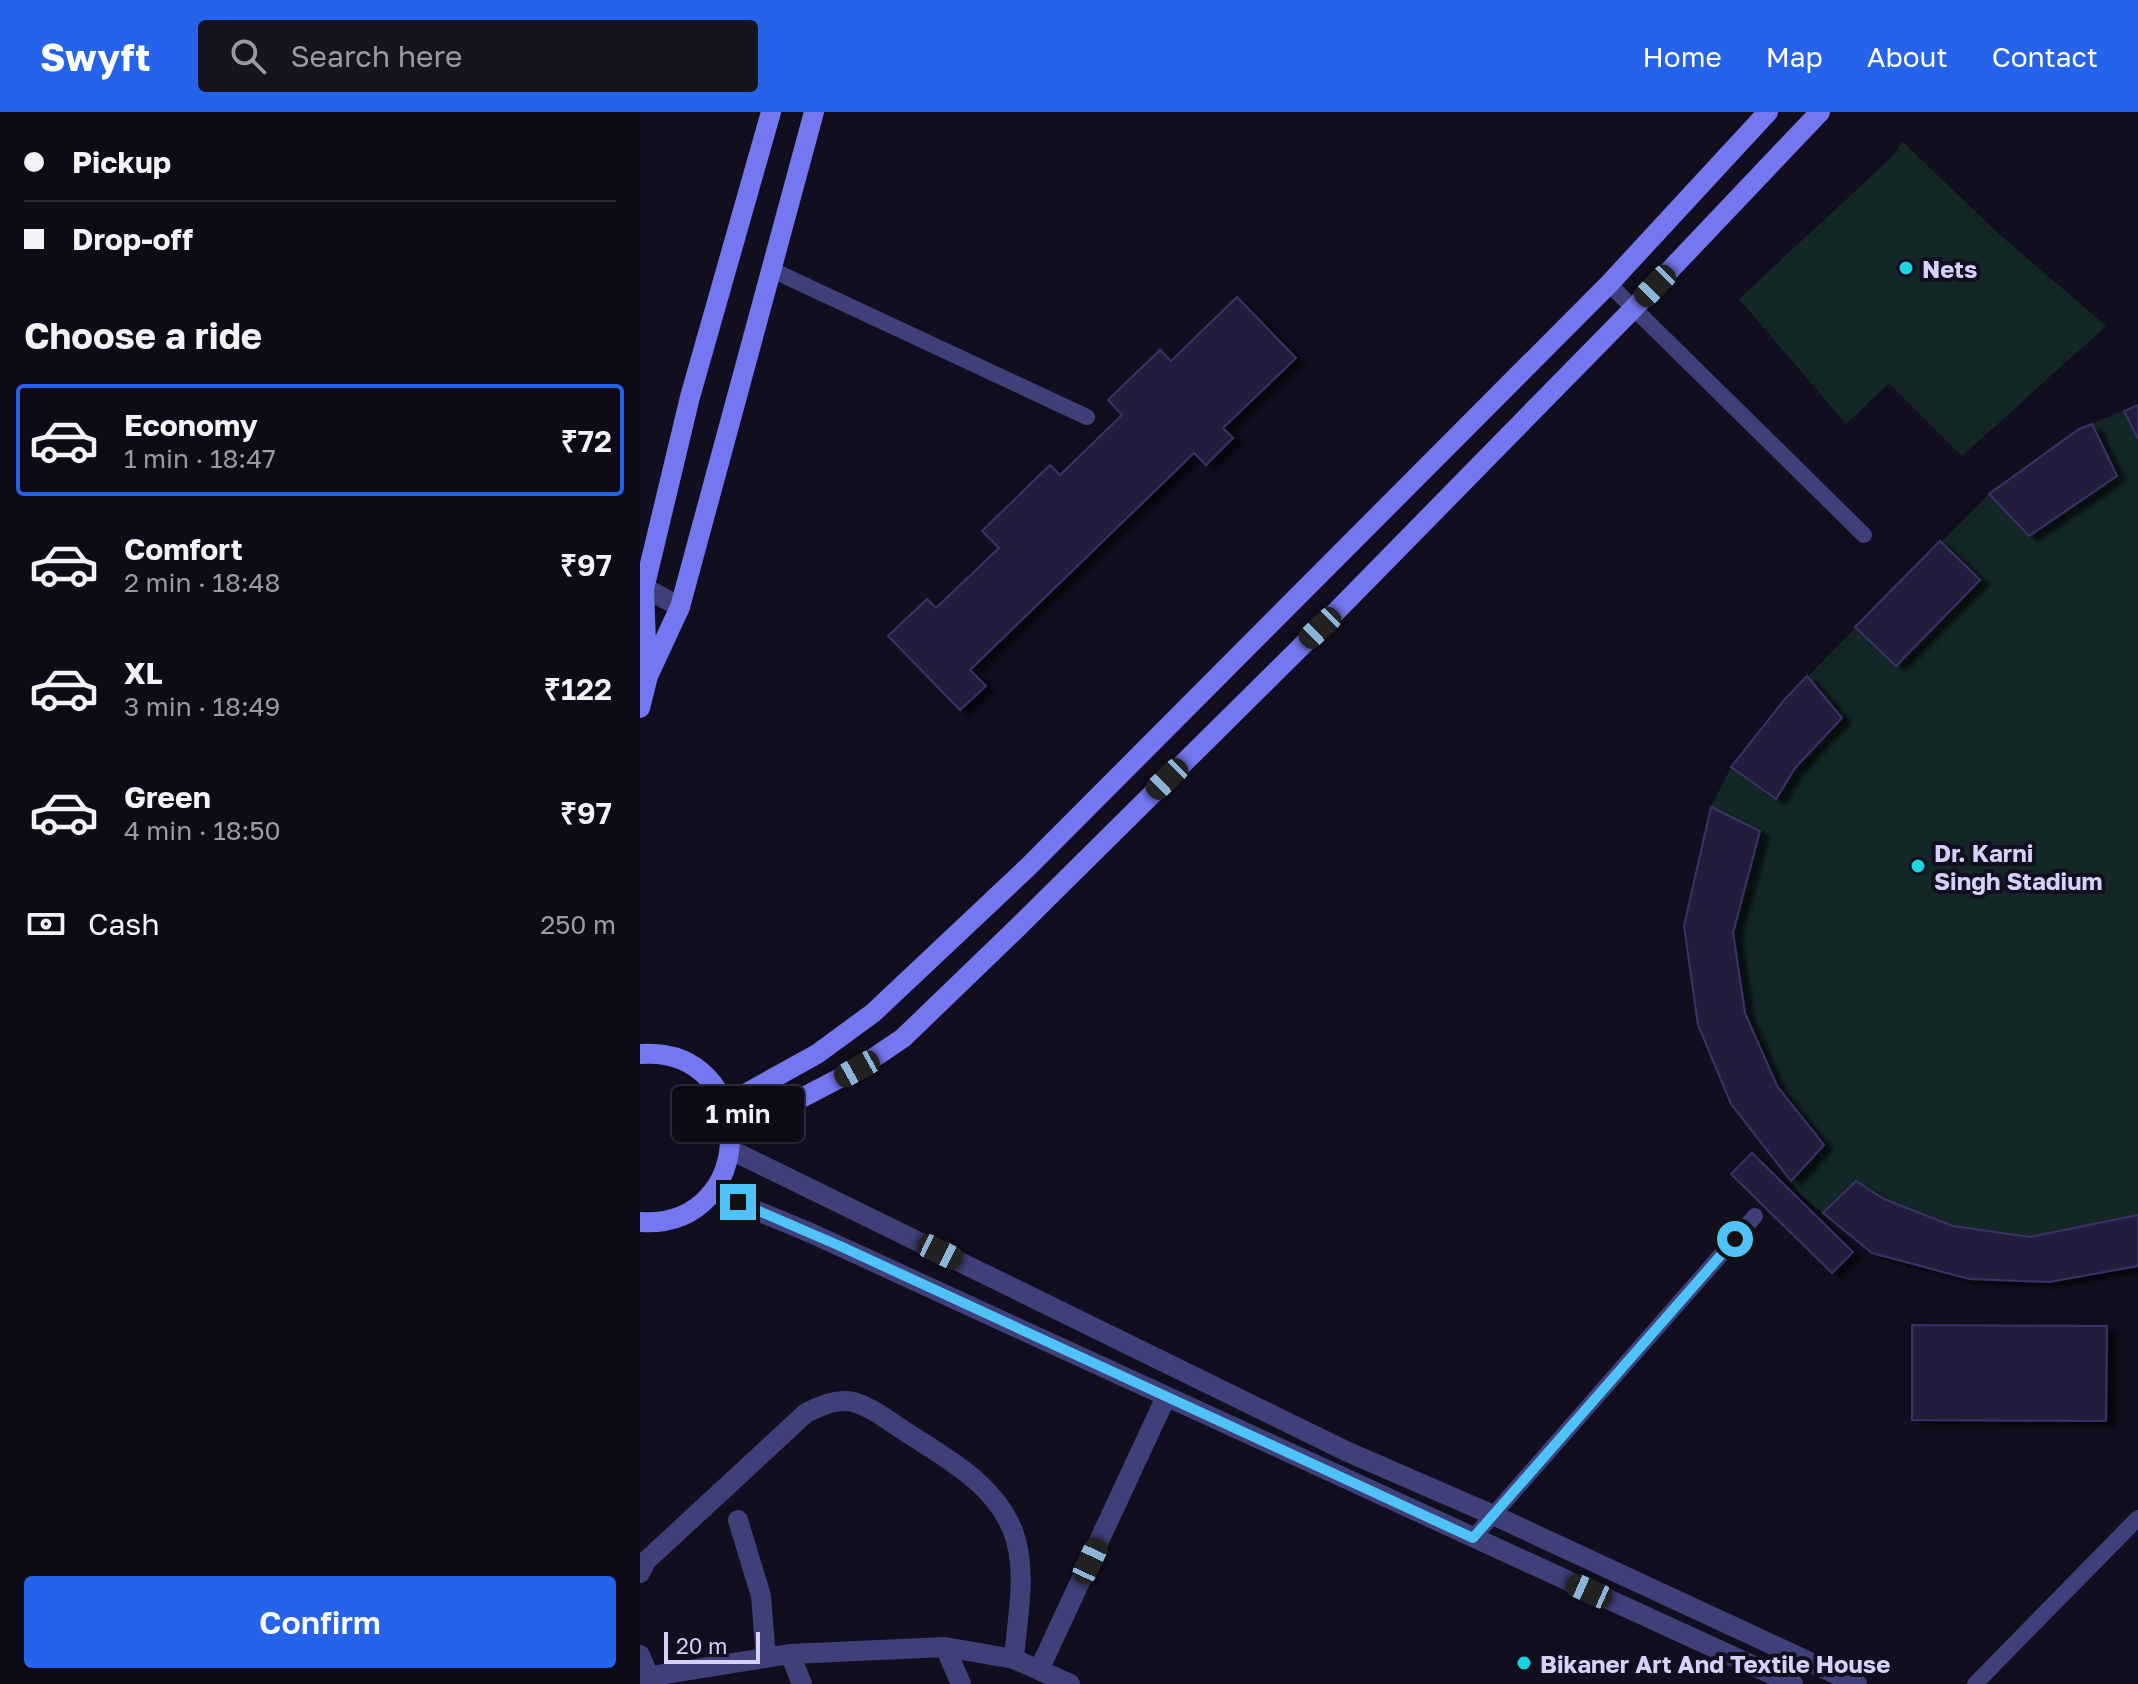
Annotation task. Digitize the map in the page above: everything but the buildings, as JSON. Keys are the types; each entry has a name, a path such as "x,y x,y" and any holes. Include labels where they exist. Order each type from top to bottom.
{"street":[{"path":"648,676 642,587 690,397 771,112"},
{"path":"640,708 648,676 680,607 814,112"},
{"path":"725,1105 817,1054 873,1013 1028,867 1609,284 1768,112"},
{"path":"731,1142 857,1069 903,1038 1320,628 1633,309 1820,112"},
{"path":"642,587 680,607"},
{"path":"640,1054 654,1053 676,1058 697,1069 713,1085 725,1105 731,1142 725,1172 712,1192 695,1208 675,1218 640,1222"},
{"path":"731,1142 1348,1452 1493,1515 1857,1684"},
{"path":"712,1192 827,1240 1793,1684"},
{"path":"1039,1670 1166,1397"},
{"path":"640,1573 646,1561 806,1413 827,1403 850,1401 871,1410 970,1474 1000,1506 1014,1533 1022,1575 1014,1659"},
{"path":"738,1520 761,1596 766,1658"},
{"path":"640,1655 647,1680 790,1654 945,1647 1014,1659 1070,1684"},
{"path":"945,1647 961,1684"},
{"path":"790,1654 802,1684"}],"lane":[{"path":"770,269 1087,417"},
{"path":"1609,284 1864,535"},
{"path":"1473,1538 1755,1216"},
{"path":"1975,1684 2138,1518"}],"green space":[{"name":"Nets","path":"1902,141 2001,236 2106,326 1962,456 1889,383 1846,424 1739,299 1894,155"},
{"name":"Dr. Karni Singh Stadium","path":"2138,405 2138,1266 2049,1282 1969,1279 1872,1253 1803,1197 1731,1104 1698,1025 1684,926 1711,807 1731,767 1785,699 1989,494 2079,429"}],"place":[{"name":"Nets","path":"1906,268"},
{"name":"Dr. Karni Singh Stadium","path":"1918,866"},
{"name":"Bikaner Art And Textile House","path":"1524,1663"}],"route":[{"path":"738,1202 1473,1538 1735,1239"}]}
